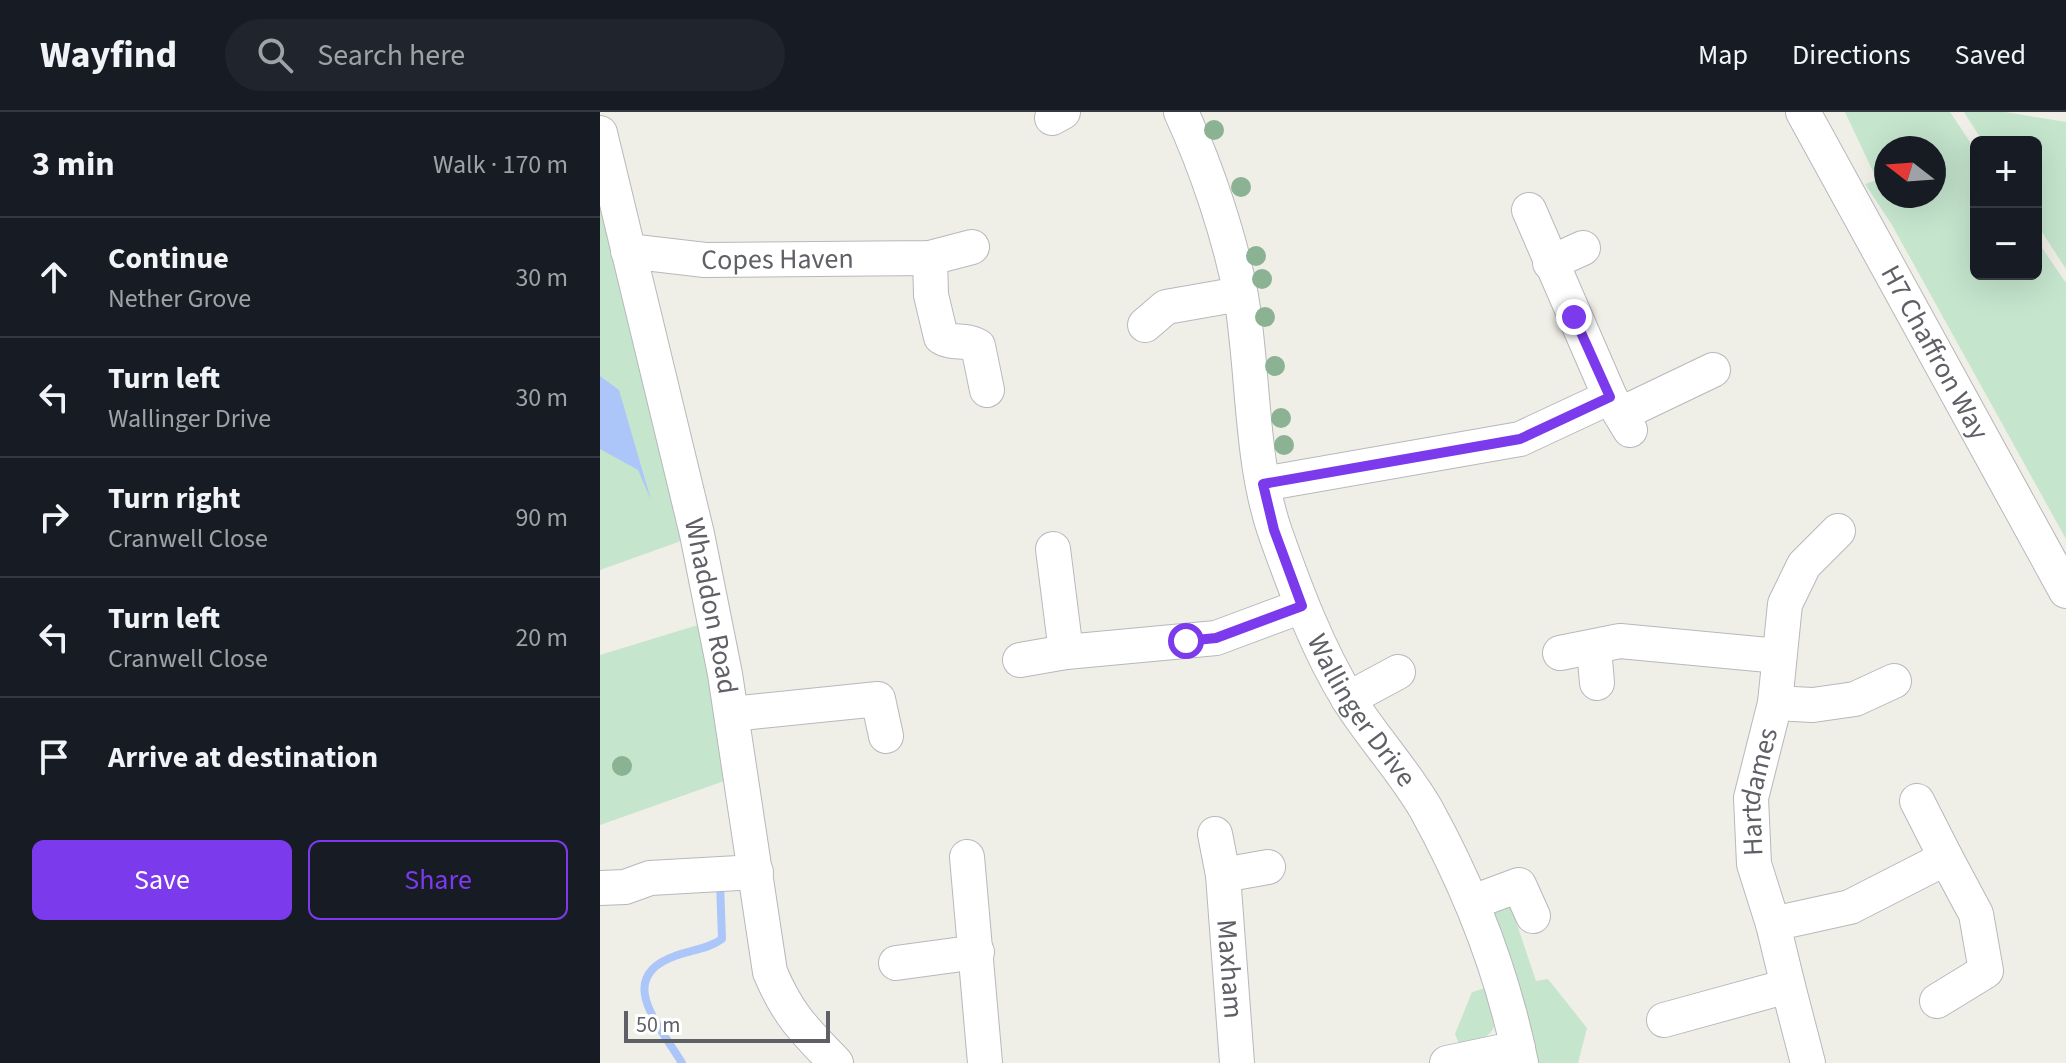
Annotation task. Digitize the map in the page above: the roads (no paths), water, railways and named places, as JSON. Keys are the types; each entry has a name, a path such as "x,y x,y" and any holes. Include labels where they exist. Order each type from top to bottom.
{"street":[{"name":"Wallinger Drive","path":"1181,112 1210,189 1240,294 1263,484 1274,530 1302,606 1348,699 1424,807 1473,902 1498,972 1519,1056"},
{"name":"H7 Chaffron Way","path":"1808,121 2066,591"},
{"name":"Whaddon Road","path":"600,133 697,534 732,714 770,972 782,1001 794,1019 836,1063"},
{"path":"1529,210 1550,263 1620,414"},
{"name":"Copes Haven","path":"628,251 705,260 930,258 972,247"},
{"path":"1550,263 1583,248"},
{"path":"930,258 931,295 941,337 949,342 969,340 978,346 987,390"},
{"path":"1145,325 1166,307 1240,294"},
{"path":"1263,484 1520,439 1620,414 1713,370"},
{"name":"Hartdames","path":"1808,1063 1773,924 1754,864 1751,798 1775,703 1785,604 1804,565 1838,531"},
{"path":"1053,549 1066,652"},
{"path":"1020,660 1066,652 1216,638 1302,606"},
{"path":"1560,653 1620,641 1779,656"},
{"path":"1594,648 1597,683"},
{"path":"1348,699 1398,672"},
{"path":"1775,703 1813,705 1855,699 1894,681"},
{"path":"732,714 878,699 886,736"},
{"path":"1917,801 1976,914 1986,971 1937,1001"},
{"name":"Maxham","path":"1215,834 1223,875 1237,1063"},
{"path":"967,857 985,1063"},
{"path":"1773,924 1850,907 1946,858"},
{"path":"1223,875 1268,867"},
{"path":"600,888 625,887 650,878 756,872"},
{"path":"1473,902 1519,885 1533,916"},
{"path":"896,963 977,952"},
{"path":"1664,1020 1788,986"},
{"path":"1447,1063 1519,1056"}],"water":[{"path":"600,376 619,390 651,500 638,470 600,449"}],"waterway":[{"path":"682,1063 654,1019 644,990 647,977 657,965 722,939 720,883"}]}
